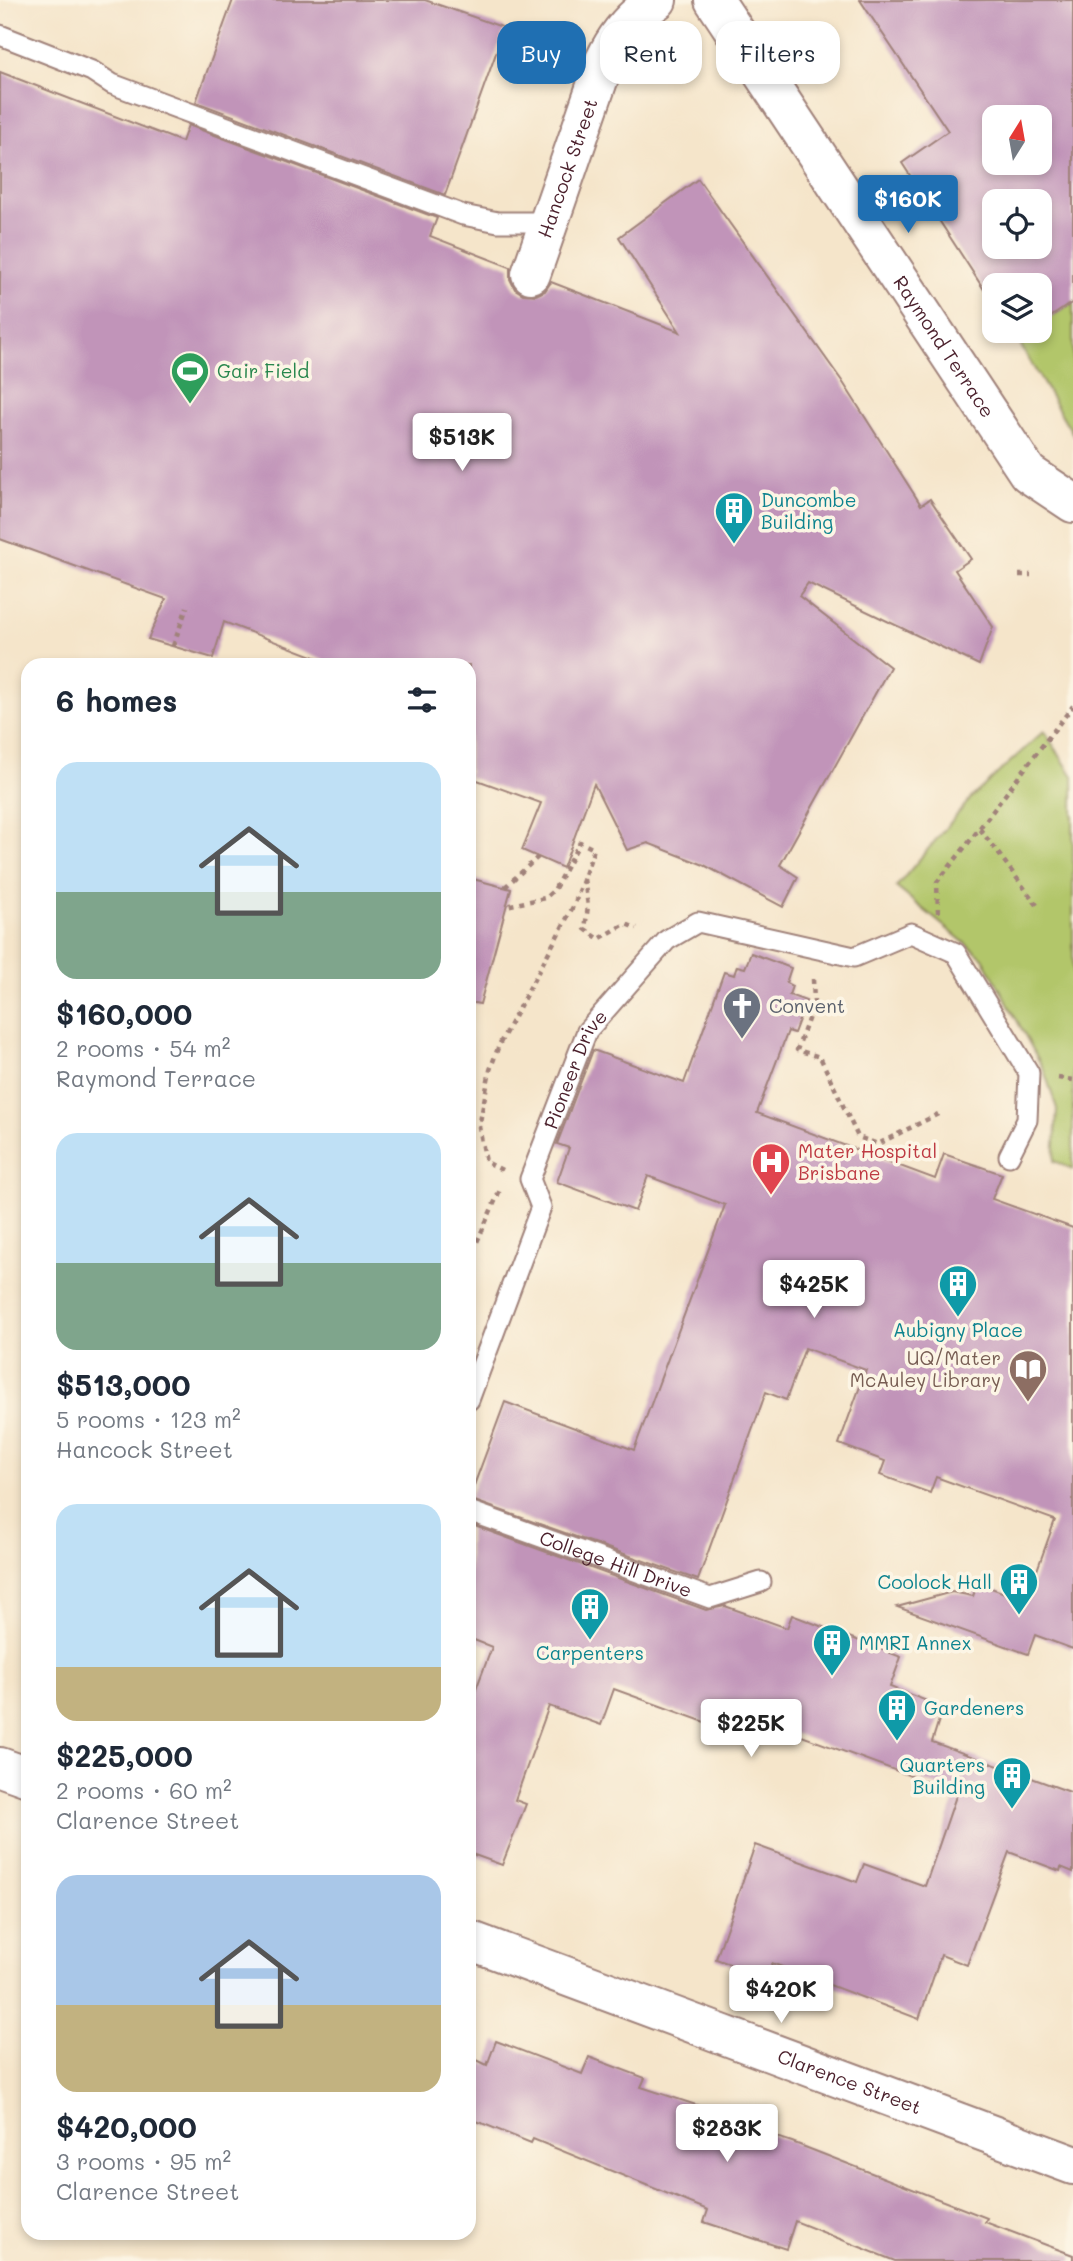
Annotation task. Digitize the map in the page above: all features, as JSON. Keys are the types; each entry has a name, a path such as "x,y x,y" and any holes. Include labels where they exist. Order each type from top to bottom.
{"street":[{"name":"Hancock Street","path":"531,274 610,48 634,17 657,0"},
{"name":"Raymond Terrace","path":"715,0 1028,473 1073,503"},
{"path":"0,1767 21,1774"},
{"name":"Clarence Street","path":"476,1943 1073,2165"}],"lane":[{"path":"0,35 92,71 112,84 463,215 498,222 551,222"},
{"name":"Pioneer Drive","path":"476,1381 541,1206 530,1179 587,1031 667,940 698,922 854,957 911,933 956,953 1029,1073 1027,1119 1009,1156"},
{"name":"College Hill Drive","path":"476,1514 710,1598 761,1583"}],"path":[{"path":"1019,575 1031,575"},
{"path":"173,646 187,607"},
{"path":"938,914 937,882 980,829 1037,749 1073,706"},
{"path":"1030,743 1037,749"},
{"path":"980,829 1037,905"},
{"path":"486,1162 479,1127 490,1070 499,1045 575,903 594,849 580,842 554,890 545,898 506,906"},
{"path":"505,887 538,857"},
{"path":"583,878 588,906 585,929 599,939 625,924 667,940"},
{"path":"809,968 814,1003 797,1050 820,1057 858,1137 878,1144 940,1113"},
{"path":"476,1244 502,1184"}],"green space":[{"path":"1073,302 1073,434 1019,343 1052,343 1052,316"},
{"path":"1044,731 1073,776 1073,1169 1054,1161 1057,1109 1044,1070 983,958 896,887 972,797"}],"building":[{"path":"233,0 425,0 497,25 497,50 445,195 196,102"},
{"path":"860,0 1073,0 1073,302 1052,316 1052,273 982,273 982,286 902,163 948,131"},
{"path":"0,72 182,142 188,125 437,218 430,236 510,267 510,279 515,289 523,294 536,295 545,291 551,282 680,332 619,237 698,179 842,381 921,505 930,499 971,559 955,570 993,627 979,665 808,583 799,596 890,667 780,865 798,877 783,907 704,865 648,843 627,850 594,784 563,868 522,850 541,803 476,780 476,658 318,658 224,622 213,658 148,639 166,599 0,539"},
{"path":"476,880 511,889 480,1004 476,1003"},
{"path":"751,953 791,968 786,983 792,986 789,995 806,1001 794,1033 788,1031 757,1113 935,1179 944,1154 1002,1174 992,1199 1073,1228 1073,1649 1035,1635 1028,1654 897,1607 952,1592 973,1596 978,1583 1007,1594 1013,1580 1031,1587 1055,1520 936,1477 930,1493 880,1475 885,1461 839,1444 866,1370 805,1348 786,1400 766,1392 698,1580 476,1501 476,1480 505,1402 634,1450 725,1205 648,1176 635,1211 557,1182 569,1148 557,1144 593,1050 684,1083 724,972 734,975 737,966 745,968"},
{"path":"476,1527 706,1610 725,1606 787,1628 792,1615 901,1657 890,1687 943,1707 932,1742 1073,1793 1073,1872 1061,1867 1060,1871 1009,1852 967,1965 941,1955 919,2019 772,1963 767,1978 716,1959 755,1845 857,1882 864,1864 925,1886 957,1793 739,1713 732,1732 614,1689 601,1725 549,1706 515,1800 526,1804 502,1865 476,1856 476,1689 492,1647 476,1641"},
{"path":"496,2041 582,2074 589,2057 645,2078 641,2087 730,2116 728,2121 792,2142 987,2218 985,2222 1073,2255 1073,2261 895,2261 795,2221 786,2249 704,2222 708,2210 533,2139 531,2143 476,2121 476,2060 487,2065"}],"place":[{"name":"Gair Field","path":"190,405"},
{"name":"Duncombe Building","path":"734,545"},
{"name":"Convent","path":"742,1040"},
{"name":"Mater Hospital Brisbane","path":"771,1196"},
{"name":"Aubigny Place","path":"958,1318"},
{"name":"UQ/Mater McAuley Library","path":"1028,1403"},
{"name":"Coolock Hall","path":"1019,1616"},
{"name":"Carpenters","path":"590,1641"},
{"name":"MMRI Annex","path":"832,1677"},
{"name":"Gardeners","path":"897,1742"},
{"name":"Quarters Building","path":"1012,1810"}]}
